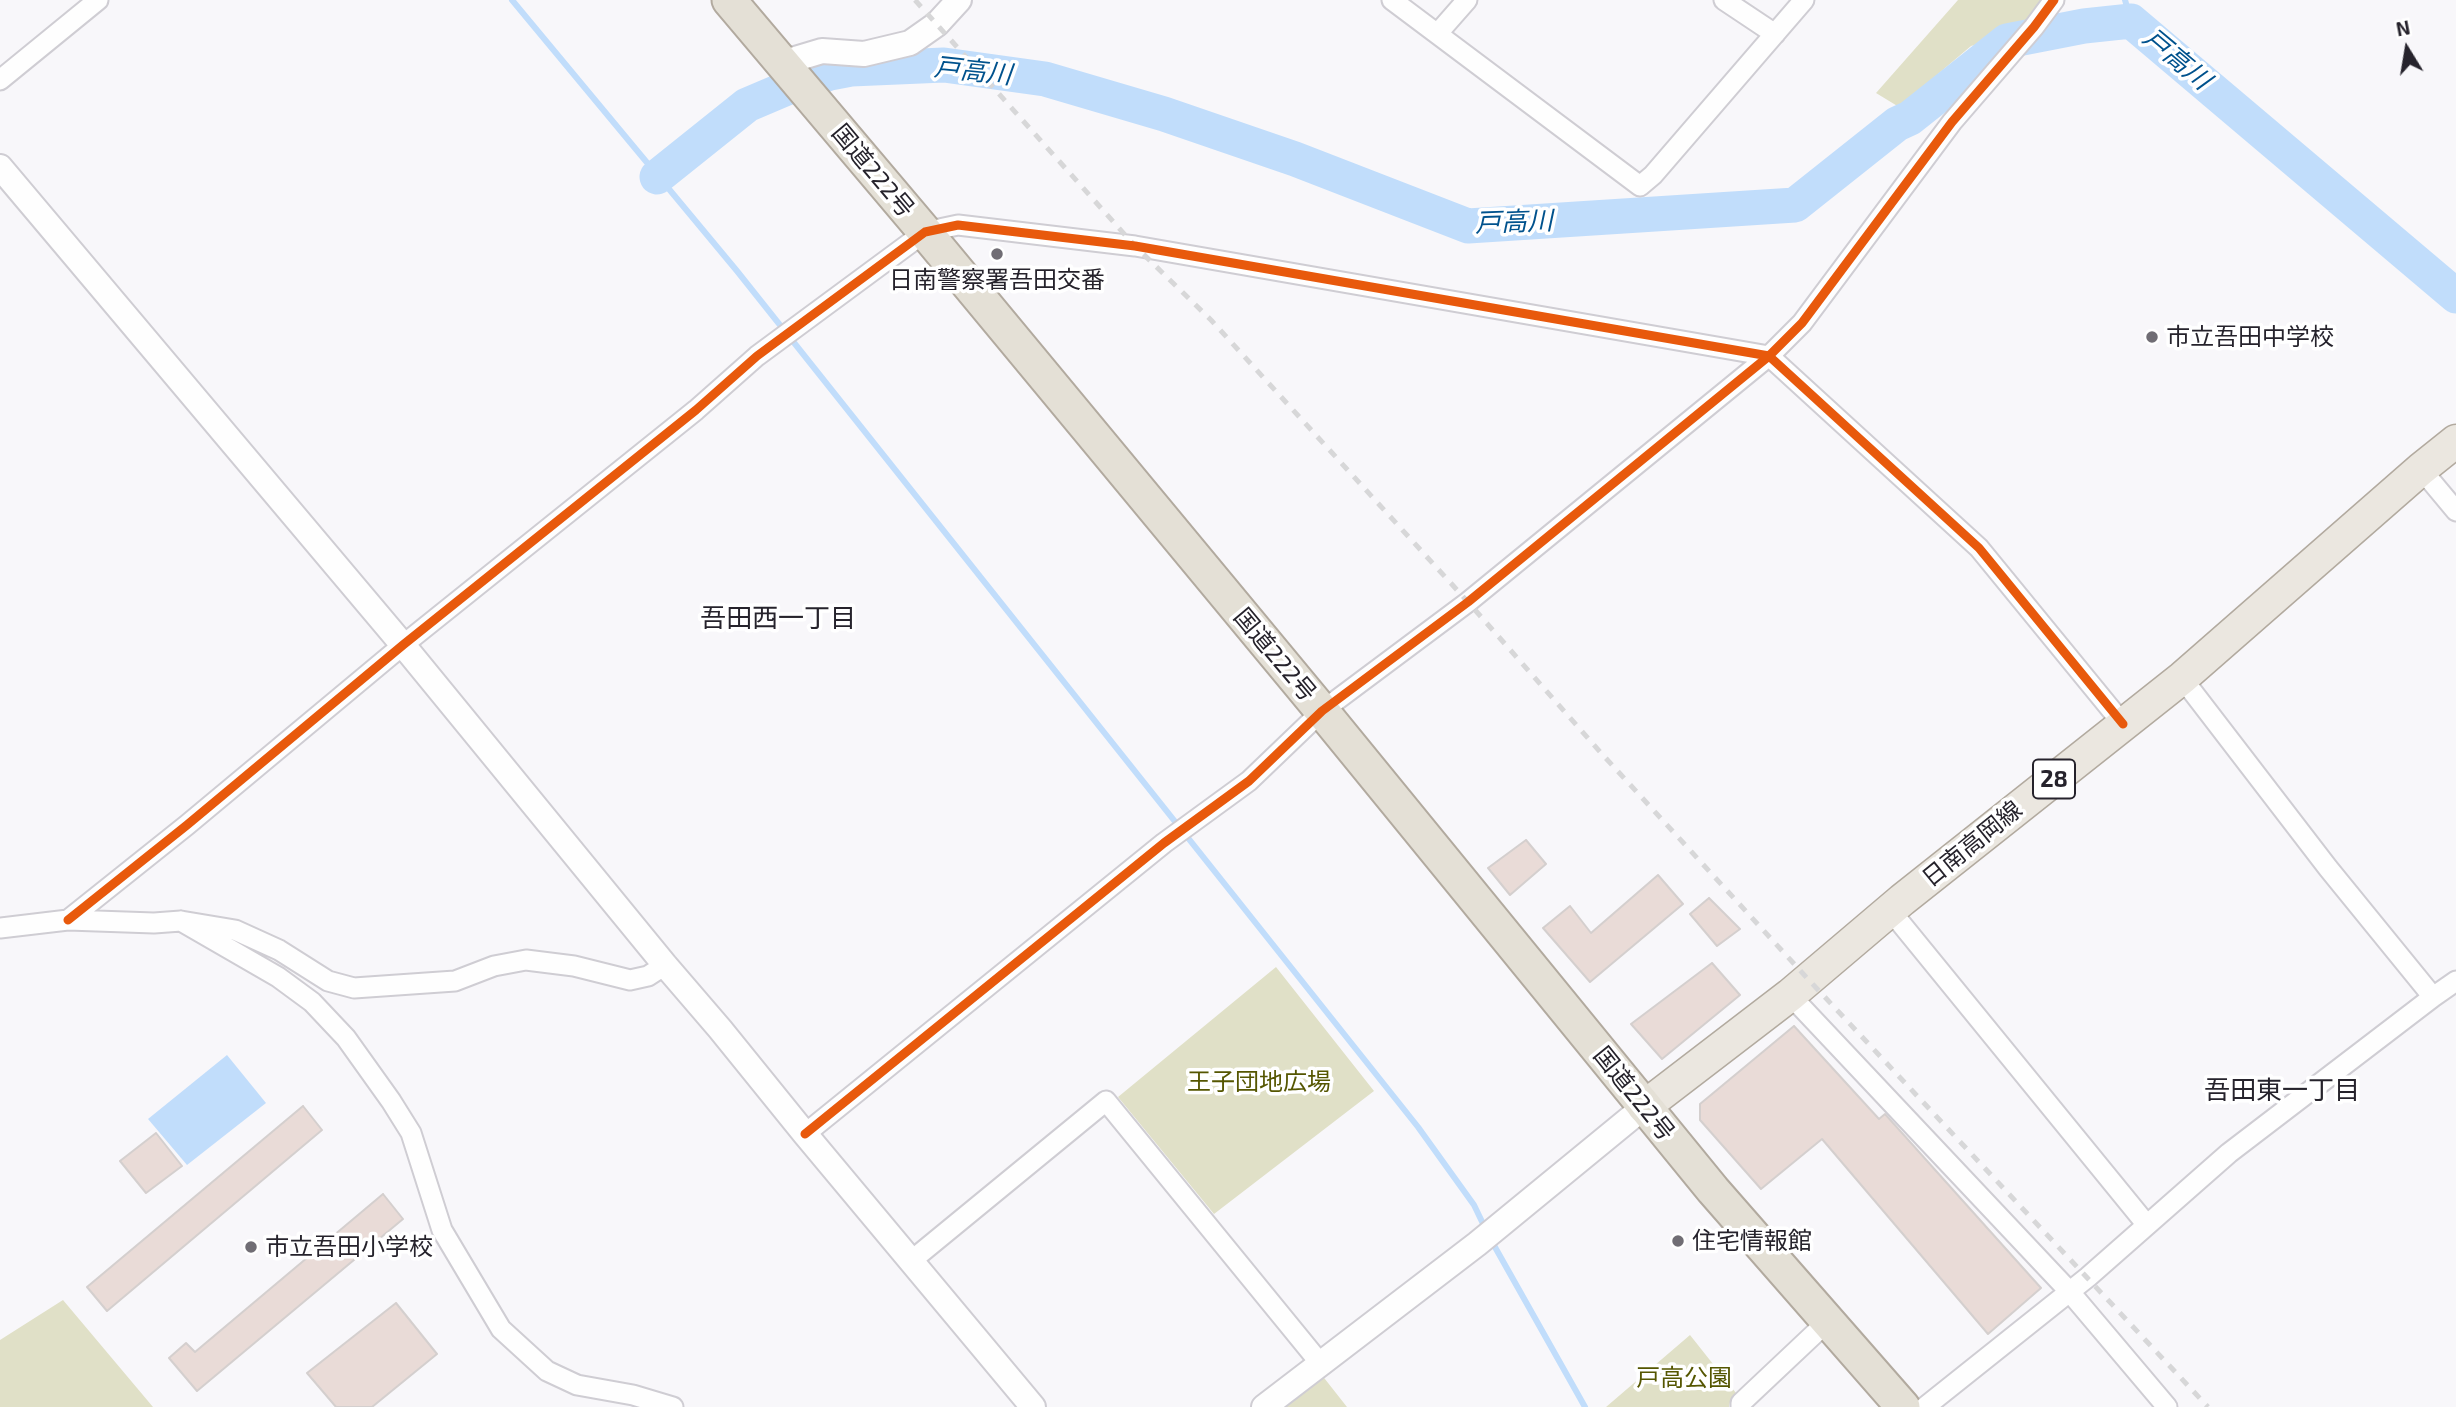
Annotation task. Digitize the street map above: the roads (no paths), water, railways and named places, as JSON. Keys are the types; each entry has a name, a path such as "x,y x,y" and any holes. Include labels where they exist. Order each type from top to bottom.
{"highway":[{"name":"国道222号","path":"729,0 1322,711 1644,1107 1903,1407"}],"main road":[{"name":"日南高岡線","path":"1644,1107 1790,995 1890,910 2182,678 2456,441"}],"street":[{"path":"0,80 76,7 98,0"},
{"path":"782,63 822,51 864,54 910,43 937,24 959,0"},
{"path":"1392,0 1640,186 1653,175 1804,0"},
{"path":"1438,33 1467,0"},
{"path":"1724,0 1775,34"},
{"path":"804,1134 1164,843 1249,780 1322,711 1459,609 1769,356 1802,323 1952,122 2054,0"},
{"path":"0,167 402,645 804,1134 1033,1407"},
{"path":"68,920 402,645 696,410 757,356 925,232 958,225 1135,246 1769,356 1979,548 2123,724"},
{"path":"2421,469 2456,511"},
{"path":"2182,678 2328,868 2433,997"},
{"path":"1890,910 2147,1225"},
{"path":"0,928 68,920 154,923 181,921 235,930 279,950 328,981 354,988 455,981 494,966 526,960 574,966 631,980 648,976 665,965"},
{"path":"181,921 278,977 312,1002 346,1038 411,1133 442,1230 501,1329 547,1371 577,1385 633,1395 673,1407"},
{"path":"1925,1407 2069,1291 2229,1153 2456,981"},
{"path":"1790,995 2069,1291 2167,1407"},
{"path":"911,1261 1106,1101 1320,1363"},
{"path":"1264,1407 1477,1244 1644,1107"},
{"path":"1741,1407 1741,1403 1827,1322"}],"water":[{"path":"227,1055 266,1103 187,1165 148,1119"}],"waterway":[{"path":"512,0 737,271 1418,1127 1474,1205 1486,1230"},
{"path":"2125,0 2131,21"},
{"name":"戸高川","path":"657,177 747,105 787,88 830,73 851,69 944,65 1045,79 1164,114 1295,159 1468,226 1795,205 2007,41 2084,26 2131,21 2456,296"},
{"path":"1491,1240 1585,1407"}],"railway":[{"path":"915,0 1135,246 1211,320 1807,978 2208,1407"}],"place":[{"name":"日南警察署吾田交番","path":"997,254"},
{"name":"市立吾田中学校","path":"2152,337"},
{"name":"住宅情報館","path":"1678,1241"},
{"name":"市立吾田小学校","path":"251,1247"}],"district":[{"name":"吾田西一丁目","path":"778,618"},
{"name":"吾田東一丁目","path":"2282,1090"}],"park label":[{"name":"王子団地広場","path":"1259,1082"},
{"name":"戸高公園","path":"1684,1378"}]}
